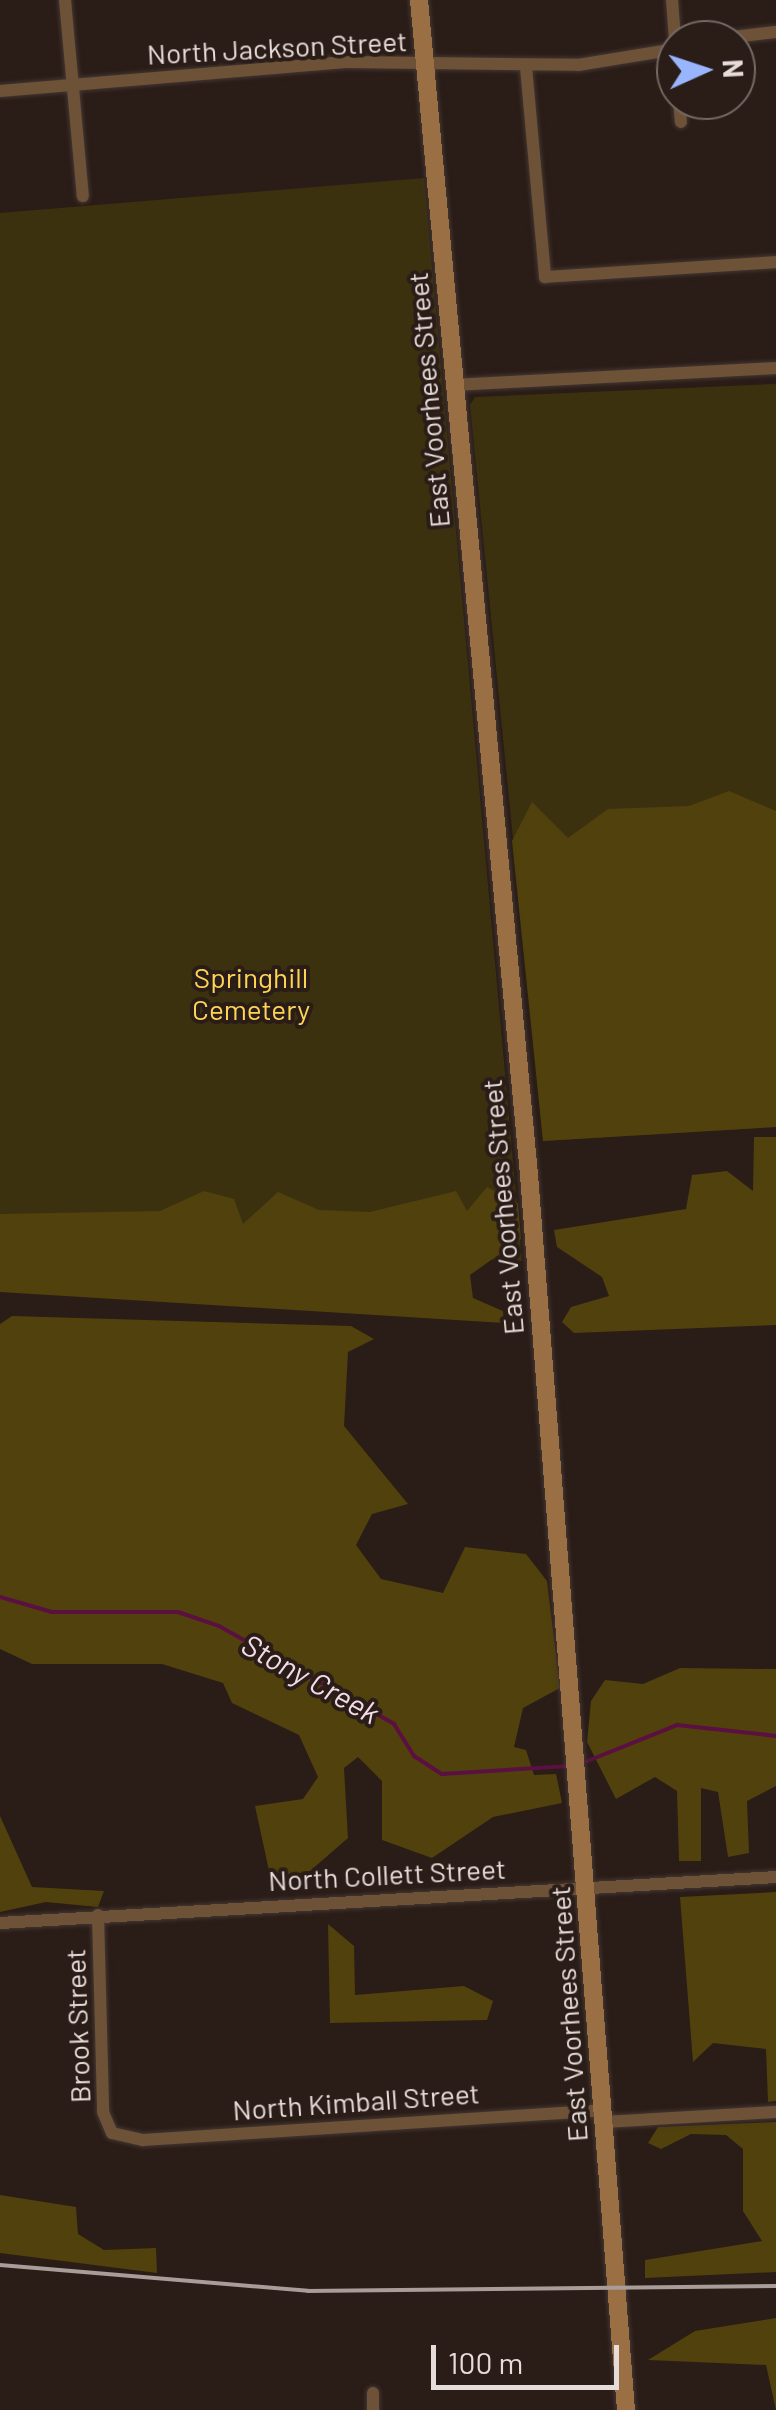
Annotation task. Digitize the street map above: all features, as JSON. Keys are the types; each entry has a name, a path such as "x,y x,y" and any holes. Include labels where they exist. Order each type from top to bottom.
{"main road":[{"name":"East Voorhees Street","path":"419,0 572,1718 626,2410"}],"street":[{"path":"65,0 83,196"},
{"name":"North Jackson Street","path":"0,91 425,63 526,67 634,61 656,55"},
{"path":"526,67 545,277 776,262"},
{"path":"454,385 776,368"},
{"name":"North Collett Street","path":"0,1923 776,1877"},
{"name":"Brook Street","path":"98,1915 103,2112 112,2133"},
{"name":"North Kimball Street","path":"112,2133 143,2140 604,2116 776,2112"},
{"path":"372,2410 373,2393"}],"green space":[{"name":"Springhill Cemetery","path":"424,178 522,1261 0,1236 0,213"},
{"path":"776,384 776,1127 543,1141 470,405 475,397"}],"shaded area":[{"path":"729,791 776,811 776,1127 543,1141 512,841 532,802 568,838 608,809 689,806"},
{"path":"754,1137 776,1137 776,1325 574,1333 562,1322 571,1307 609,1296 602,1277 557,1247 554,1230 686,1209 692,1175 727,1171 753,1191"},
{"path":"487,1187 518,1203 521,1239 470,1275 473,1298 503,1311 504,1323 0,1292 0,1214 160,1211 204,1191 234,1199 243,1224 278,1192 319,1210 370,1212 456,1191 467,1211"},
{"path":"12,1316 351,1326 374,1339 348,1352 344,1426 408,1504 372,1514 356,1545 381,1579 443,1593 465,1547 526,1554 547,1581 560,1688 523,1708 514,1747 526,1750 534,1775 556,1774 562,1803 493,1817 432,1858 382,1840 382,1781 358,1757 344,1768 348,1838 310,1871 271,1880 255,1806 303,1799 318,1777 299,1735 232,1703 223,1683 162,1664 32,1664 0,1649 0,1324"},
{"path":"680,1668 776,1669 776,1786 747,1801 749,1853 728,1857 718,1792 701,1788 701,1861 679,1861 677,1791 655,1777 616,1799 587,1742 591,1701 605,1680 643,1684"},
{"path":"0,1816 32,1887 104,1891 98,1907 46,1902 0,1912"},
{"path":"776,1892 776,2101 768,2102 766,2049 713,2043 693,2062 680,1897"},
{"path":"328,1924 354,1946 355,1995 464,1986 493,2001 487,2020 330,2023"},
{"path":"776,2122 776,2272 645,2278 645,2260 762,2241 743,2211 743,2149 726,2135 691,2134 661,2149 648,2143 658,2127"},
{"path":"0,2195 76,2207 78,2234 104,2250 156,2248 157,2273 0,2253"},
{"path":"776,2318 776,2410 766,2365 648,2360 695,2331"}],"waterway":[{"name":"Stony Creek","path":"0,1597 52,1612 178,1612 219,1626 394,1724 414,1756 442,1774 570,1766"},
{"name":"Stony Creek","path":"580,1764 677,1725 776,1736"}],"railway":[{"path":"0,2265 308,2291 776,2286"}]}
